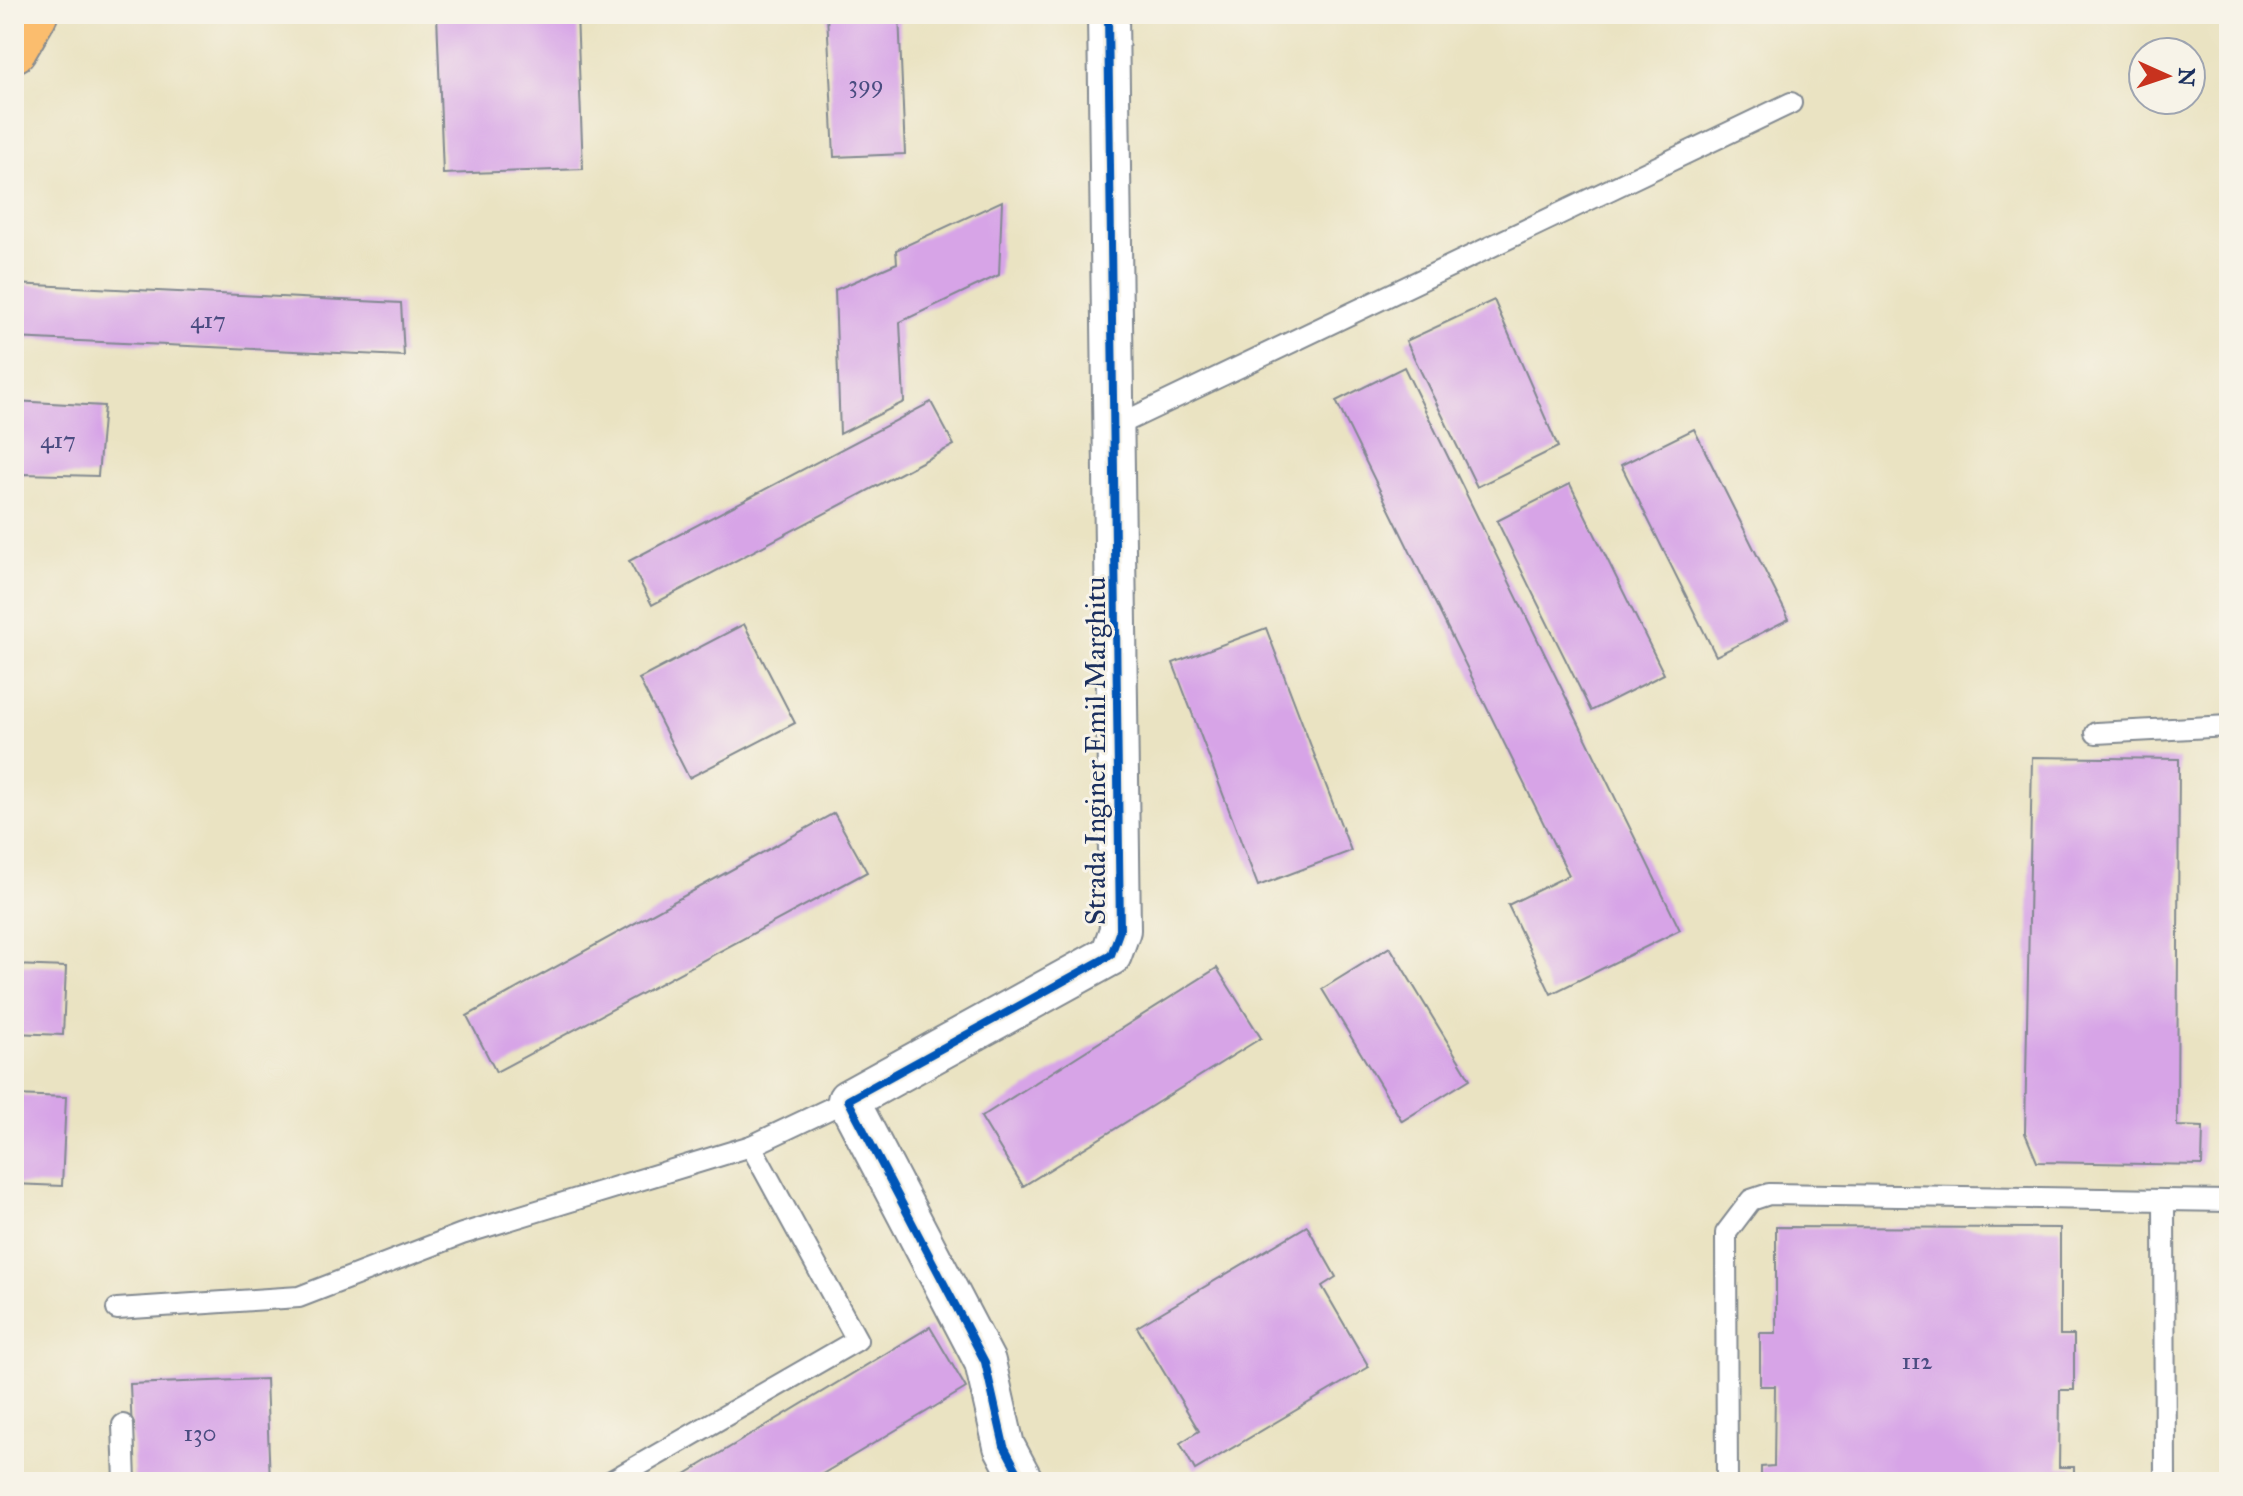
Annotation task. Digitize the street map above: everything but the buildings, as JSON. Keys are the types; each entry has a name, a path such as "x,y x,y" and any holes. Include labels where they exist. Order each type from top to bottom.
{"main road":[{"path":"14,50 35,14"}],"street":[{"name":"Strada Inginer Emil Marghitu","path":"848,1100 1111,955 1120,930 1116,426 1108,14"},
{"path":"848,1100 985,1362 1004,1446 1023,1482"}],"lane":[{"path":"1116,426 1791,103"},
{"path":"2096,733 2229,726"},
{"path":"117,1309 299,1297 462,1234 751,1146 848,1100"},
{"path":"610,1482 857,1340 751,1146"},
{"path":"1727,1482 1726,1233 1751,1200 1769,1194 2229,1201"},
{"path":"2164,1200 2165,1482"},
{"path":"123,1425 125,1482"}],"cycle path":[{"path":"1023,1482 1004,1446 985,1362 848,1100 1111,955 1120,930 1108,14"}]}
